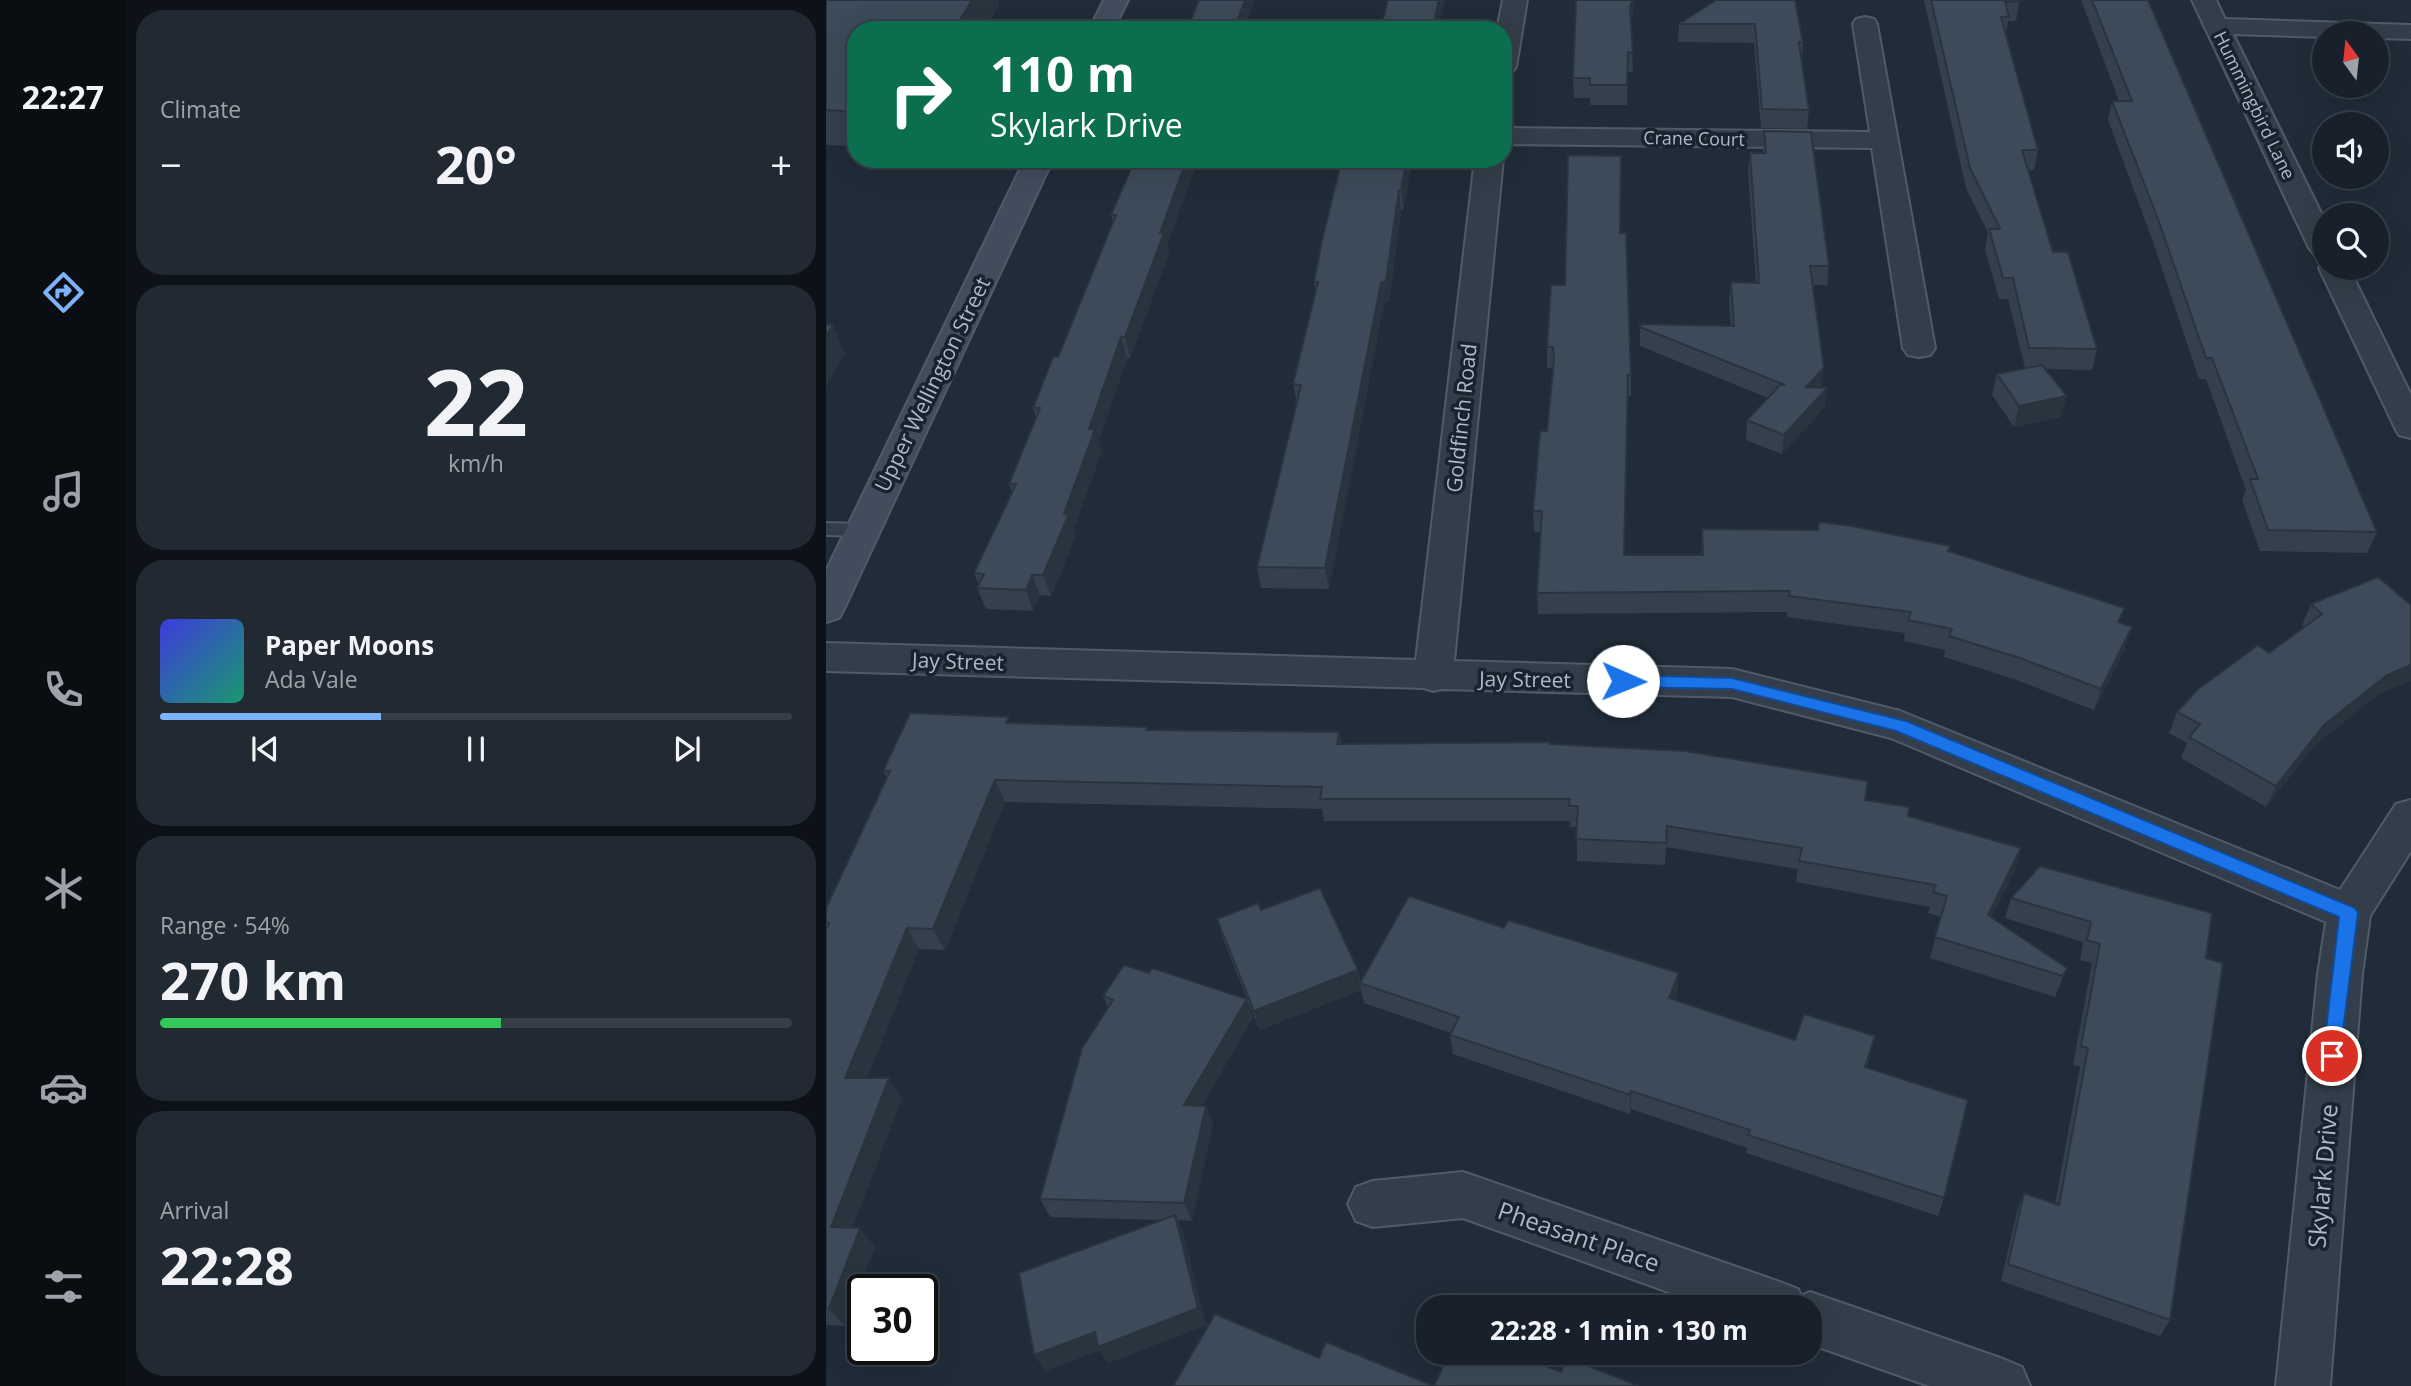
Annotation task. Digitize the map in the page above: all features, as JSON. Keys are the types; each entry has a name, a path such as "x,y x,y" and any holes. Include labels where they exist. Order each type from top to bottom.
{"main road":[{"path":"1105,21 1115,0"},
{"name":"Upper Wellington Street","path":"826,609 861,530 1035,168"}],"street":[{"path":"1511,21 1514,0"},
{"name":"Hummingbird Lane","path":"2204,0 2312,223"},
{"path":"1865,24 1919,348"},
{"path":"2216,26 2411,32"},
{"name":"Crane Court","path":"1512,136 1885,140"},
{"name":"Goldfinch Road","path":"1433,677 1488,168"},
{"path":"2340,280 2411,428"},
{"name":"Jay Street","path":"826,657 1433,677 1732,683 1900,726 2349,913"},
{"name":"Skylark Drive","path":"2303,1386 2340,974 2349,913 2411,816"},
{"name":"Pheasant Place","path":"1373,1204 1464,1195 1746,1295"},
{"path":"1822,1322 2003,1386"}],"lane":[{"path":"826,529 861,530"}],"building":[{"path":"826,0 972,0 959,21 847,21 847,111 826,110"},
{"path":"1199,0 1245,0 1237,21 1191,21"},
{"path":"1388,0 1439,0 1434,21 1382,21"},
{"path":"1576,0 1632,0 1630,8 1633,53 1628,52 1627,85 1590,85 1590,78 1573,78"},
{"path":"1716,0 1795,0 1803,42 1799,42 1809,110 1762,109 1755,24 1679,24"},
{"path":"1931,0 2019,0 2005,2 2009,17 2001,17 2038,150 2022,150 2053,252 2068,252 2097,349 2029,348 2013,278 2003,278 1989,229 2000,229 1970,168"},
{"path":"2092,0 2148,0 2377,532 2268,530 2250,479 2258,479 2212,358 2206,358 2158,219 2112,101 2132,101"},
{"path":"1764,131 1811,132 1829,266 1810,266 1824,368 1806,387 1827,388 1784,435 1747,420 1780,385 1785,385 1640,327 1640,324 1734,326 1731,282 1759,283 1750,153 1766,153"},
{"path":"1568,155 1621,156 1620,233 1626,233 1631,375 1628,375 1624,555 1703,555 1702,529 1818,530 1819,522 1950,546 1948,551 2125,608 2118,622 2132,627 2101,689 2020,658 1949,636 1952,629 1908,620 1911,612 1789,596 1790,591 1537,593 1542,511 1533,511 1540,431 1547,431 1554,359 1553,347 1547,347 1551,285 1565,285"},
{"path":"1131,168 1184,168 1160,233 1164,233 1125,337 1121,337 1089,429 1095,429 1064,514 1069,514 1043,575 1032,575 1026,590 977,588 984,574 974,573 1016,484 1009,484 1040,408 1033,408 1053,357 1058,357 1116,215 1111,215"},
{"path":"1340,168 1405,168 1399,190 1386,281 1381,283 1325,568 1257,567 1301,385 1293,384 1318,282 1314,282"},
{"path":"826,324 833,325 826,336"},
{"path":"2042,365 2067,396 2019,406 1997,374"},
{"path":"2378,577 2411,605 2411,665 2387,675 2324,725 2276,786 2189,737 2200,724 2177,712 2197,690 2258,645 2269,653 2322,614 2311,604"},
{"path":"910,713 1009,717 1006,723 1147,727 1146,730 1339,732 1337,744 1550,742 1685,751 1868,781 1865,800 1909,807 1908,816 2021,848 1988,915 2067,968 2063,976 1935,937 1947,896 1933,892 1936,885 1799,861 1802,848 1667,826 1666,843 1576,839 1578,806 1569,806 1570,799 1320,799 1322,787 995,780 933,929 907,928 845,1078 889,1078 831,1227 860,1228 829,1309 826,1308 826,929 829,923 826,923 826,908 890,771 883,771"},
{"path":"2040,866 2212,913 2206,958 2223,963 2170,1320 2008,1264 2024,1193 2059,1205 2088,1048 2081,1046 2100,944 2087,940 2091,922 2011,898"},
{"path":"1320,888 1358,970 1254,1011 1217,919 1258,903 1261,910"},
{"path":"1409,896 1504,928 1508,920 1679,973 1669,998 1795,1040 1804,1014 1875,1036 1865,1067 1968,1100 1944,1198 1748,1135 1750,1130 1631,1091 1630,1095 1450,1035 1459,1017 1360,983"},
{"path":"1124,965 1149,973 1152,968 1247,999 1184,1105 1206,1106 1184,1203 1040,1199 1082,1048 1113,1000 1103,996"},
{"path":"1175,1215 1198,1308 1098,1347 1095,1332 1034,1355 1019,1273"},
{"path":"1215,1314 1319,1358 1326,1342 1434,1386 1173,1386"},
{"path":"1444,1365 1543,1365 1561,1372 1563,1365 1586,1365 1639,1386 1434,1386"}],"route":[{"path":"1623,681 1732,683 1900,726 2349,913 2332,1056"}]}
